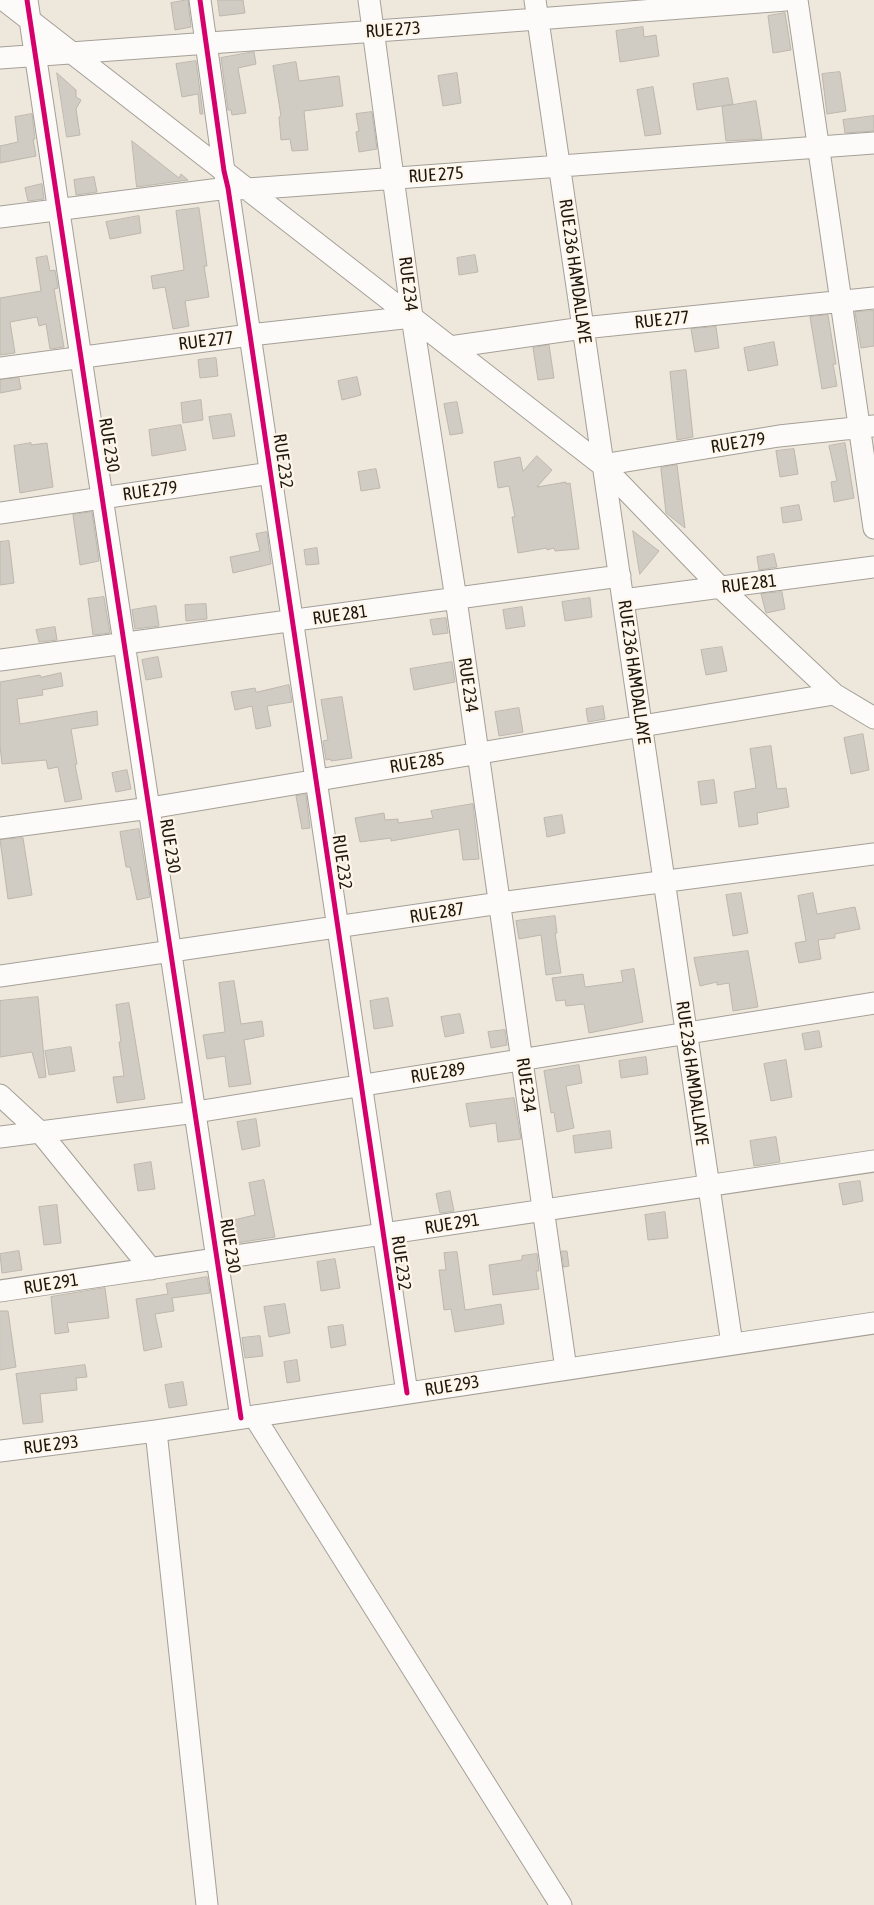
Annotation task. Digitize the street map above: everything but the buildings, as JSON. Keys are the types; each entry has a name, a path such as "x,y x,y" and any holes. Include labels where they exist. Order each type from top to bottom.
{"street":[{"path":"4,0 29,10 72,53 233,183 412,317 602,465 720,588 834,694 874,718"},
{"name":"RUE 232","path":"200,0 233,183 250,335 407,1393"},
{"name":"RUE 234","path":"370,0 412,317 456,599 566,1369"},
{"name":"RUE 273","path":"0,58 374,32 536,10 786,0"},
{"path":"797,0 841,302 867,427 874,528"},
{"name":"RUE 230","path":"29,10 218,1259 247,1417"},
{"name":"RUE 236 HAMDALLAYE","path":"536,10 732,1344"},
{"name":"RUE 275","path":"0,218 233,183 394,178 874,143"},
{"name":"RUE 277","path":"450,347 583,328 874,298"},
{"name":"RUE 277","path":"0,368 250,335 412,317"},
{"name":"RUE 279","path":"602,465 779,436 867,427"},
{"name":"RUE 279","path":"0,513 271,473"},
{"name":"RUE 281","path":"623,600 874,568"},
{"name":"RUE 281","path":"0,660 293,622 620,576"},
{"name":"RUE 285","path":"0,828 150,808 834,694"},
{"name":"RUE 287","path":"0,976 500,903 874,854"},
{"name":"RUE 289","path":"0,1137 196,1112 874,1003"},
{"path":"0,1096 40,1132 150,1269"},
{"name":"RUE 291","path":"0,1291 874,1161"},
{"name":"RUE 293","path":"0,1452 156,1431 874,1322"},
{"path":"247,1417 561,1905"},
{"path":"156,1431 207,1905"}],"cycle path":[{"path":"27,0 241,1418"},
{"path":"200,0 407,1393"}]}
